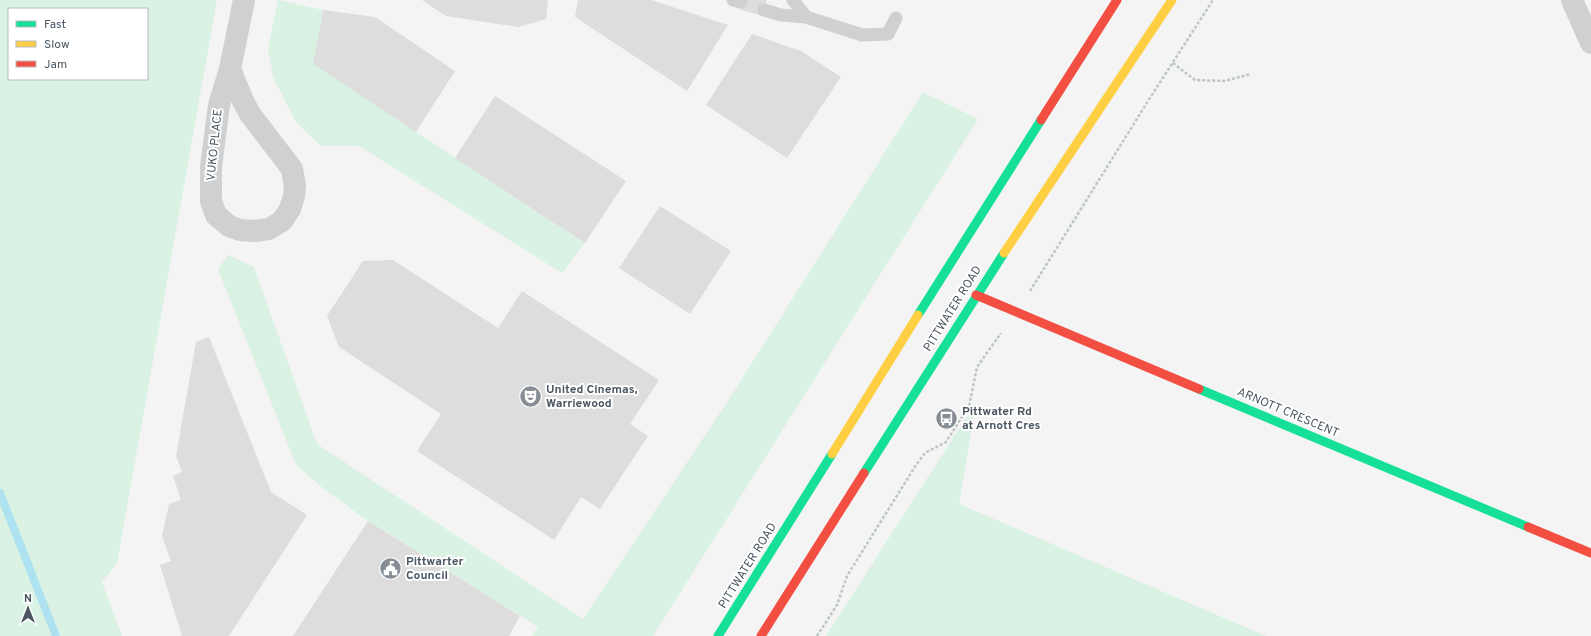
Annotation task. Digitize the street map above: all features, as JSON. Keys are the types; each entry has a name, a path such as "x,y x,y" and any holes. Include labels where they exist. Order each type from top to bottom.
{"main road":[{"name":"PITTWATER ROAD","path":"718,636 792,519 945,270 1117,0"},
{"name":"PITTWATER ROAD","path":"761,636 976,295 1172,0"},
{"name":"ARNOTT CRESCENT","path":"976,295 1591,553"}],"street":[{"name":"VUKO PLACE","path":"230,69 242,100 250,114 292,169 295,186 290,209 282,221 269,229 255,231 240,230 229,226 216,214 211,201 210,167 219,106 230,69 244,0"},
{"path":"1572,0 1591,43"}],"lane":[{"path":"793,0 806,17"},
{"path":"764,10 782,15 806,17 862,35 888,34 896,18"}],"path":[{"path":"1173,63 1195,80 1224,81 1252,74"}],"green space":[{"path":"0,0 217,0 117,563 102,582 122,636 0,636"},
{"path":"278,0 323,10 313,64 585,243 562,273 359,146 321,146 296,122 273,77 268,49"},
{"path":"923,92 978,119 653,636 532,636 538,627 368,521 324,489 296,465 218,269 228,255 254,267 317,444 583,619 733,393"},
{"path":"976,402 959,504 1266,636 826,636"}],"building":[{"path":"423,0 548,0 546,19 519,27 446,16"},
{"path":"578,0 651,0 728,25 687,91 575,17"},
{"path":"742,0 767,0 762,16 739,9"},
{"path":"323,10 375,17 455,71 416,132 313,64"},
{"path":"752,34 801,51 841,77 787,158 706,105"},
{"path":"495,96 626,181 585,243 455,158"},
{"path":"660,206 731,251 690,314 619,268"},
{"name":"United Cinemas, Warriewood","path":"393,260 498,328 522,291 659,380 630,424 648,436 600,509 581,497 554,540 417,451 441,414 339,347 327,316 363,261"},
{"path":"209,337 271,492 307,515 229,636 182,636 160,565 171,561 162,536 169,504 181,500 173,476 182,472 176,456 196,342"},
{"name":"Pittwarter Council","path":"368,521 520,616 509,636 293,636"}],"waterway":[{"path":"0,493 56,636"}],"traffic: fast":[{"path":"918,315 1041,120"},
{"path":"864,473 1004,253"},
{"path":"1199,389 1528,527"},
{"path":"718,636 832,454"}],"traffic: slow":[{"path":"1004,253 1172,0"},
{"path":"832,454 918,315"}],"traffic: jam":[{"path":"1041,120 1117,0"},
{"path":"976,295 1199,389"},
{"path":"761,636 864,473"},
{"path":"1528,527 1591,553"}],"place":[{"name":"United Cinemas, Warriewood","path":"531,397"},
{"name":"Pittwater Rd at Arnott Cres","path":"946,419"},
{"name":"Pittwarter Council","path":"391,569"}]}
